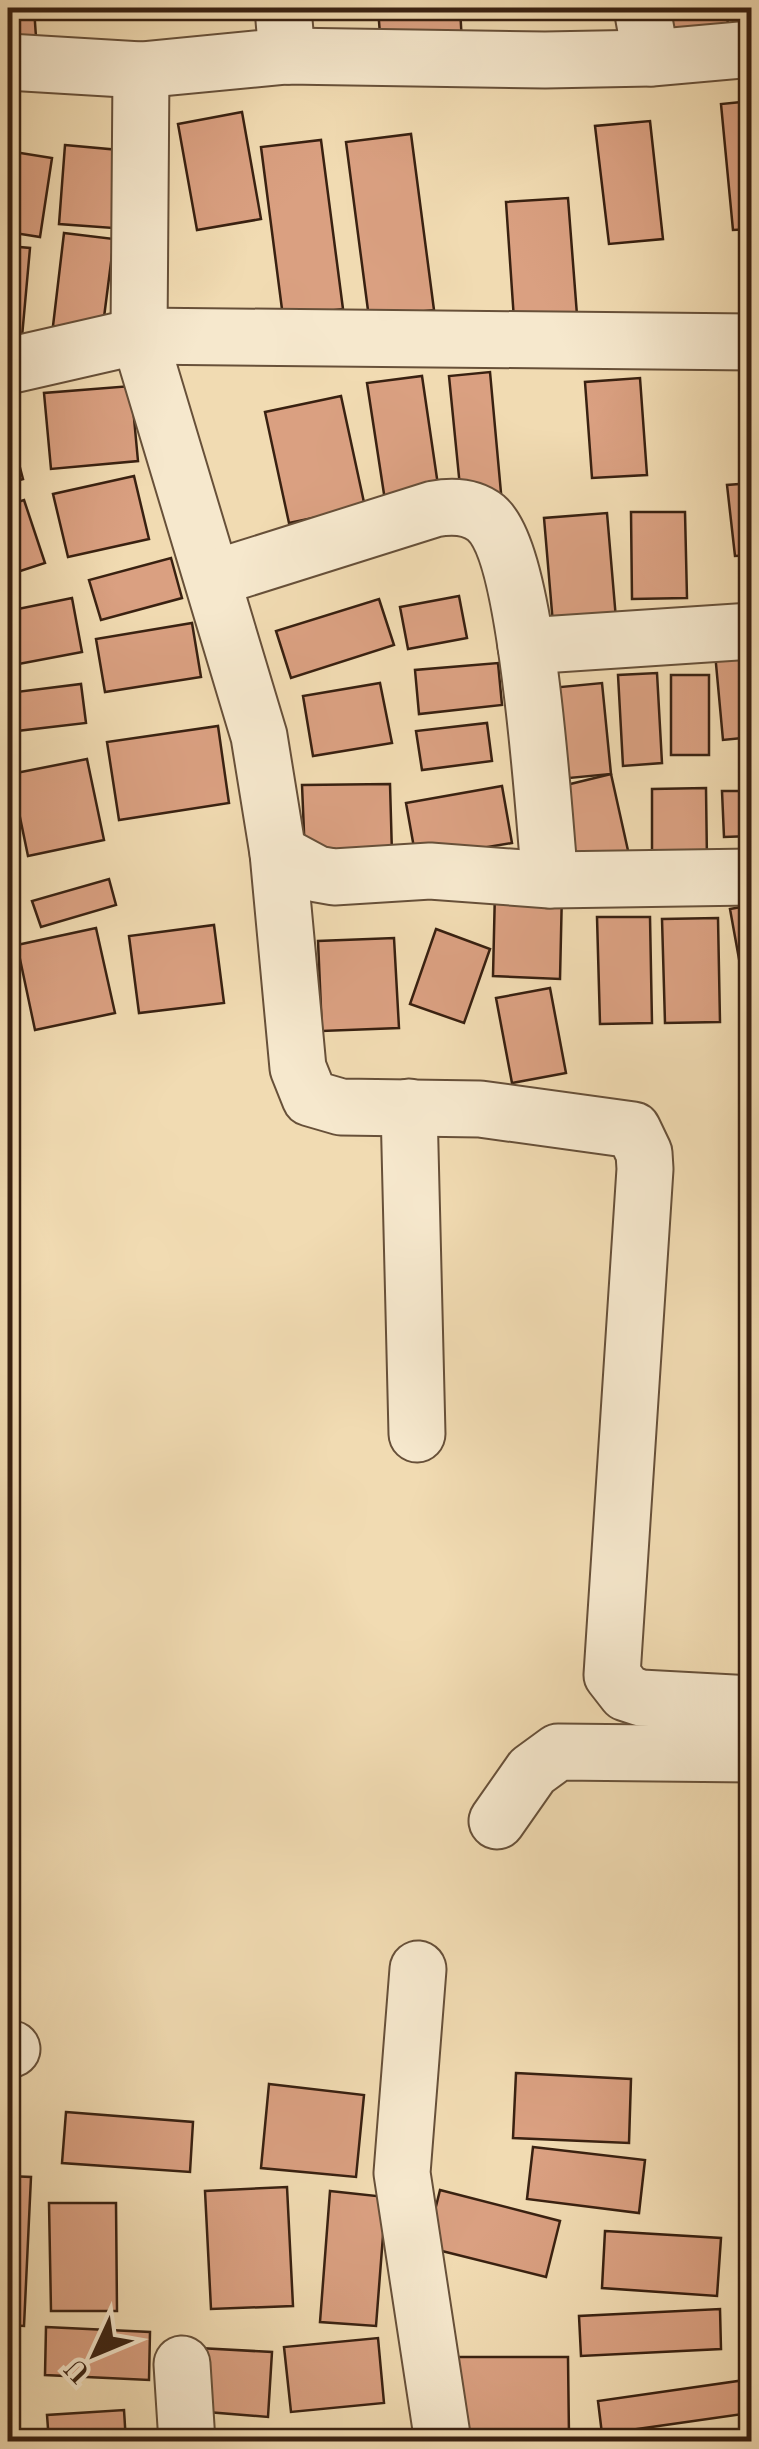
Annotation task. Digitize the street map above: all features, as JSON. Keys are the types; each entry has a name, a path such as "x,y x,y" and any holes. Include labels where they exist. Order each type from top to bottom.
{"street":[{"path":"8,62 141,70 285,32 646,33 752,48"},
{"path":"141,70 139,336 215,578 259,736 278,852 298,1068 310,1098 341,1107 480,1109 633,1130 644,1154 645,1169 612,1676 626,1693 640,1698 752,1704"},
{"path":"8,366 139,336 752,342"},
{"path":"215,578 434,508 468,509 485,517 506,550 526,646 550,880"},
{"path":"526,646 752,631"},
{"path":"278,852 317,874 334,877 430,871 550,880 752,877"},
{"path":"409,1107 417,1434"},
{"path":"497,1821 532,1771 558,1752 752,1754"},
{"path":"418,1969 402,2173 442,2442"},
{"path":"182,2364 187,2442"}],"building":[{"path":"8,8 34,8 36,37 8,39"},
{"path":"378,8 460,8 462,43 381,48"},
{"path":"655,8 726,8 729,32 658,37"},
{"path":"752,101 752,229 733,230 721,104"},
{"path":"242,112 261,219 197,230 178,124"},
{"path":"650,121 663,239 609,244 595,126"},
{"path":"411,134 434,310 369,318 346,142"},
{"path":"321,140 343,309 283,317 261,147"},
{"path":"65,145 119,150 113,228 59,224"},
{"path":"8,151 52,158 40,237 8,232"},
{"path":"568,198 577,315 514,320 506,202"},
{"path":"64,233 114,239 102,333 53,326"},
{"path":"8,246 30,248 21,348 8,347"},
{"path":"490,372 501,493 461,497 449,376"},
{"path":"422,376 440,499 386,507 367,383"},
{"path":"640,378 647,475 592,478 585,382"},
{"path":"131,386 138,461 51,469 44,393"},
{"path":"341,396 365,507 289,523 265,412"},
{"path":"8,422 23,479 8,483"},
{"path":"134,476 149,539 68,557 53,494"},
{"path":"752,483 752,555 735,556 727,485"},
{"path":"24,500 45,563 8,575 8,505"},
{"path":"631,512 685,512 687,598 632,599"},
{"path":"607,513 616,619 553,624 544,518"},
{"path":"171,558 182,598 101,620 89,580"},
{"path":"459,596 467,638 408,649 400,607"},
{"path":"72,598 82,652 8,666 8,611"},
{"path":"379,599 394,645 291,678 276,631"},
{"path":"192,623 201,677 105,692 96,639"},
{"path":"752,639 752,737 723,740 714,642"},
{"path":"498,663 502,705 419,714 415,670"},
{"path":"657,673 662,763 623,766 618,675"},
{"path":"671,675 709,675 709,755 671,755"},
{"path":"380,683 392,743 313,756 303,696"},
{"path":"602,683 611,774 559,779 550,688"},
{"path":"81,684 86,723 8,732 8,693"},
{"path":"487,723 492,761 422,770 416,731"},
{"path":"218,726 229,803 119,820 107,742"},
{"path":"87,759 104,840 28,856 11,774"},
{"path":"611,774 629,855 573,869 554,788"},
{"path":"390,784 392,854 305,856 302,785"},
{"path":"502,786 512,843 416,859 406,803"},
{"path":"706,788 707,862 652,862 652,789"},
{"path":"722,791 752,791 752,836 724,837"},
{"path":"109,879 116,905 41,927 32,901"},
{"path":"495,890 562,891 560,979 493,976"},
{"path":"752,905 752,1020 750,1020 730,909"},
{"path":"597,917 650,917 652,1023 600,1024"},
{"path":"718,918 720,1022 665,1023 662,919"},
{"path":"214,925 224,1003 139,1013 129,936"},
{"path":"96,928 115,1013 35,1030 17,945"},
{"path":"436,929 490,949 464,1023 410,1004"},
{"path":"394,938 399,1028 322,1031 318,941"},
{"path":"550,988 566,1073 512,1083 496,998"},
{"path":"516,2073 631,2079 629,2143 513,2138"},
{"path":"269,2084 364,2095 356,2177 261,2168"},
{"path":"66,2112 193,2122 190,2172 62,2163"},
{"path":"533,2147 645,2160 639,2213 527,2199"},
{"path":"8,2176 31,2177 24,2326 8,2325"},
{"path":"287,2187 293,2306 211,2309 205,2191"},
{"path":"440,2190 560,2221 546,2277 426,2247"},
{"path":"330,2191 386,2197 376,2326 320,2322"},
{"path":"49,2203 116,2203 117,2311 51,2311"},
{"path":"605,2231 721,2238 717,2296 602,2288"},
{"path":"720,2309 721,2349 581,2356 579,2316"},
{"path":"46,2327 150,2332 149,2380 45,2375"},
{"path":"378,2338 384,2403 291,2412 284,2347"},
{"path":"199,2348 272,2352 268,2417 195,2411"},
{"path":"454,2357 568,2357 569,2437 453,2437"},
{"path":"745,2380 750,2413 602,2434 598,2401"},
{"path":"124,2410 126,2442 49,2442 47,2415"},
{"path":"380,2431 382,2442 330,2442"}]}
